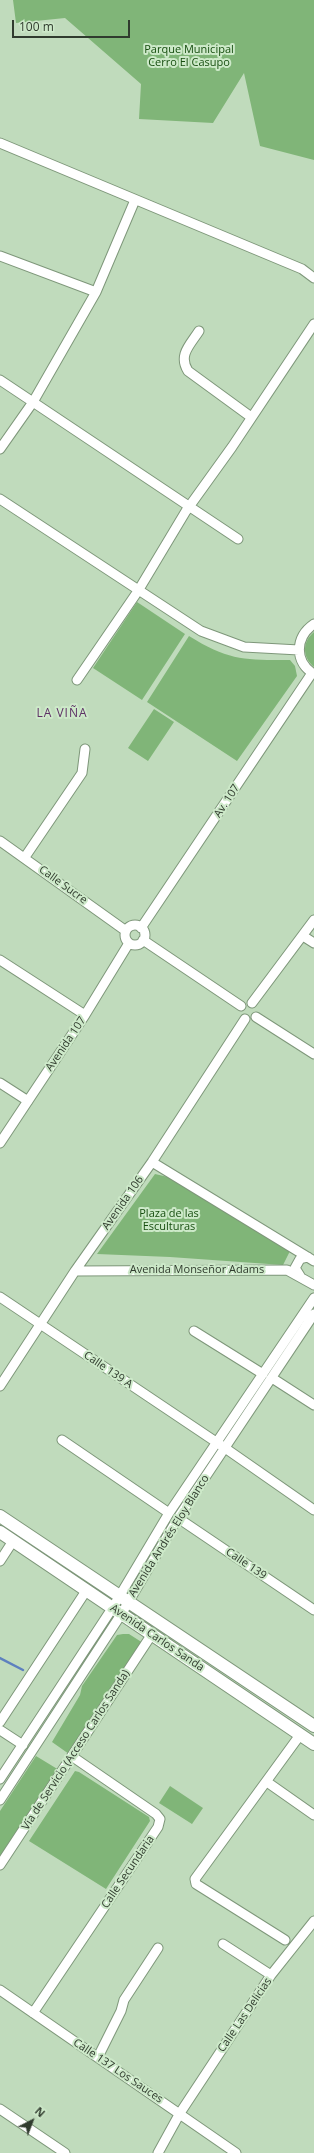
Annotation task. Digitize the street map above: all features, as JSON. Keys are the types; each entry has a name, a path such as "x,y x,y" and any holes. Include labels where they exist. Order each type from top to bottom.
{"street":[{"path":"0,143 302,269 314,278"},
{"path":"0,449 33,402 96,292 135,200"},
{"path":"0,256 96,292"},
{"path":"77,680 138,591 189,507 314,324"},
{"path":"199,331 183,356 184,365 188,371 251,417"},
{"path":"0,380 238,539"},
{"path":"0,499 201,631 244,647 299,650"},
{"path":"313,673 303,664 299,650 303,635 314,624"},
{"name":"Av. 107","path":"141,928 313,673"},
{"path":"25,857 82,773 85,749"},
{"name":"Calle Sucre","path":"0,841 25,857 126,931"},
{"path":"252,1003 314,920"},
{"path":"134,926 141,928 144,934 143,940 135,945 129,943 125,938 126,931 134,926"},
{"path":"303,936 314,943"},
{"path":"143,940 241,1006"},
{"name":"Avenida 107","path":"0,1143 85,1015 129,943"},
{"path":"0,960 85,1015"},
{"path":"241,1006 246,1003 252,1003"},
{"path":"252,1003 257,1011 256,1017"},
{"path":"241,1006 241,1015 245,1019 250,1020 256,1017"},
{"path":"256,1017 314,1054"},
{"name":"Avenida 106","path":"0,1386 75,1271 152,1162 245,1019"},
{"path":"0,1083 28,1101"},
{"path":"152,1162 311,1259"},
{"path":"300,1276 295,1268 296,1264 300,1259 311,1259"},
{"name":"Avenida Monseñor Adams","path":"75,1271 287,1270 314,1285"},
{"name":"Calle 139 A","path":"0,1297 221,1445 314,1510"},
{"name":"Avenida Andrés Eloy Blanco","path":"0,1800 117,1610 178,1518 221,1445 267,1376 314,1298"},
{"name":"Avenida Andrés Eloy Blanco","path":"267,1376 314,1314"},
{"path":"194,1331 314,1405"},
{"path":"62,1440 169,1513"},
{"name":"Avenida Andrés Eloy Blanco","path":"124,1599 169,1513 221,1445"},
{"name":"Avenida Carlos Sanda","path":"0,1516 314,1726"},
{"name":"Calle 139","path":"178,1518 314,1610"},
{"name":"Avenida Carlos Sanda","path":"0,1532 314,1744"},
{"path":"0,1561 13,1541"},
{"path":"0,1722 86,1591"},
{"name":"Avenida Andrés Eloy Blanco","path":"0,1779 117,1610"},
{"name":"Vía de Servicio (Acceso Carlos Sanda)","path":"0,1864 73,1757 152,1634"},
{"path":"0,1730 23,1745"},
{"path":"285,1940 196,1884 195,1879 300,1735"},
{"name":"Calle Secundaria","path":"33,2013 158,1827 160,1819 156,1814 73,1757"},
{"path":"267,1782 314,1815"},
{"name":"Calle Las Delicias","path":"158,2153 180,2113 271,1975 314,1921"},
{"path":"223,1944 271,1975"},
{"path":"98,2057 121,2011 124,2000 158,1948"},
{"name":"Calle 137 Los Sauces","path":"0,1990 236,2153"},
{"path":"0,2109 63,2152"}],"green space":[{"name":"Parque Municipal Cerro El Casupo","path":"13,0 314,0 314,160 260,146 244,73 213,123 139,119 141,84 65,18 16,23"},
{"path":"137,602 185,634 142,700 93,668"},
{"path":"314,632 314,667 307,659 305,650 307,640"},
{"path":"189,636 227,655 261,660 290,660 295,666 297,676 237,761 147,702"},
{"path":"154,709 174,722 148,761 128,748"},
{"name":"Plaza de las Esculturas","path":"155,1174 168,1177 188,1188 290,1251 283,1265 170,1257 97,1254"},
{"path":"129,1634 143,1643 69,1754 52,1742 80,1695 82,1686 117,1635"},
{"path":"36,1756 59,1770 0,1859 0,1811"},
{"path":"75,1771 79,1772 149,1817 150,1821 106,1889 29,1841"},
{"path":"170,1786 203,1808 192,1824 159,1803"}],"waterway":[{"path":"0,1658 23,1670"}],"district":[{"name":"LA VIÑA","path":"62,714"}]}
